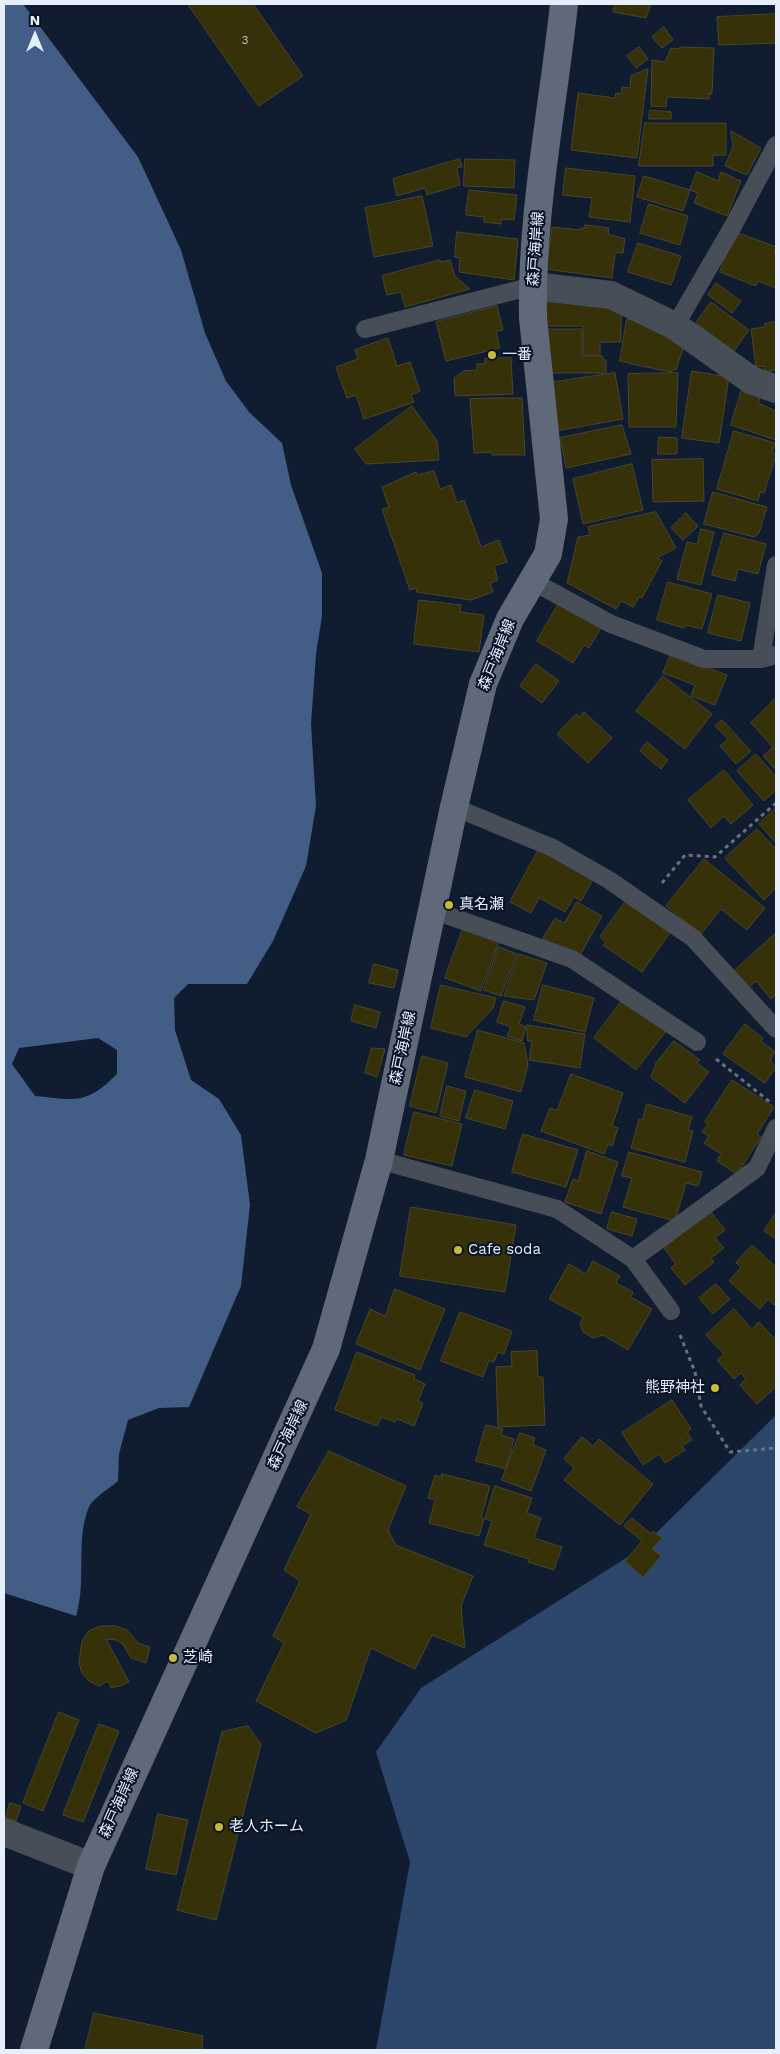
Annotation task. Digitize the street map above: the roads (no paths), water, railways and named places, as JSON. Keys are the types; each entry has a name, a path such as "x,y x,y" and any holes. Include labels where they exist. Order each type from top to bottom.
{"main road":[{"name":"森戸海岸線","path":"34,2050 91,1866 326,1349 379,1160 454,807 483,684 510,619 534,582 548,554 554,519 533,318 532,286 536,221 564,4"}],"street":[{"path":"532,286 611,295 675,326 751,380 776,389"},
{"path":"4,1832 91,1866"}],"lane":[{"path":"675,326 733,226 776,144"},
{"path":"364,329 532,286"},
{"path":"534,582 611,624 704,659 769,657 776,565"},
{"path":"454,807 554,848 609,880 693,938 776,1029"},
{"path":"432,910 572,959 697,1042"},
{"path":"634,1259 757,1168 776,1128"},
{"path":"379,1160 557,1209 634,1259 670,1311"}],"place":[{"name":"一番","path":"492,355"},
{"name":"真名瀬","path":"449,905"},
{"name":"Cafe soda","path":"458,1250"},
{"name":"熊野神社","path":"715,1388"},
{"name":"芝崎","path":"173,1658"},
{"name":"老人ホーム","path":"219,1827"}]}
